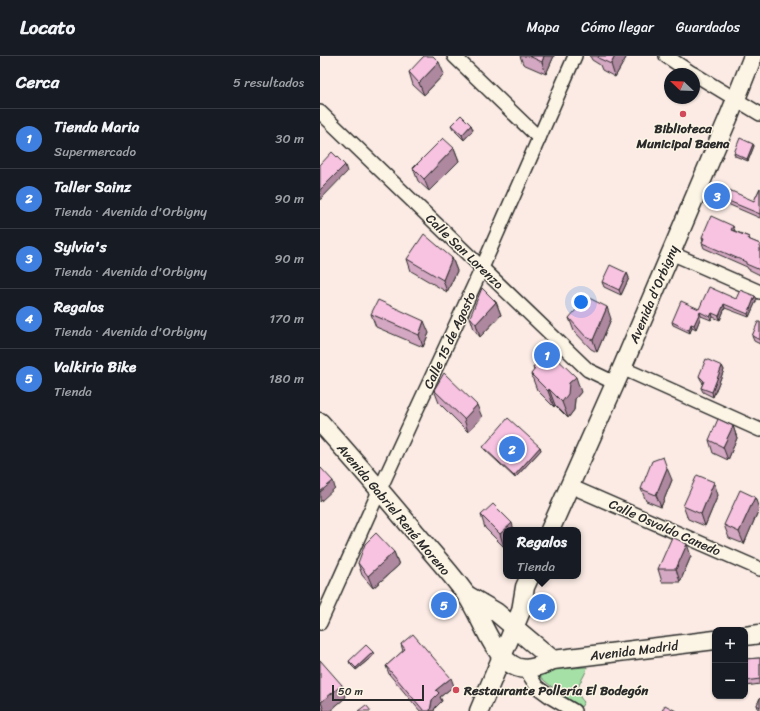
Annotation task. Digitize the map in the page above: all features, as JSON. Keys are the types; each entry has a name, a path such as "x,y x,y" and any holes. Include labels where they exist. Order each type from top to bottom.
{"main road":[{"name":"Avenida d'Orbigny","path":"551,527 671,253 736,100 753,56"},
{"name":"Avenida Gabriel René Moreno","path":"320,422 380,490 467,595 498,651"},
{"path":"479,711 498,651 510,622 521,611 528,581"},
{"name":"Avenida Gabriel René Moreno","path":"467,595 510,622"},
{"path":"510,622 553,660"},
{"path":"748,636 760,634"},
{"name":"Avenida Madrid","path":"526,670 536,668 553,660 712,640"},
{"path":"498,651 512,665 526,670"},
{"path":"466,711 498,651"}],"street":[{"path":"454,56 539,138"},
{"name":"Calle 15 de Agosto","path":"320,623 482,268 575,56"},
{"path":"666,56 685,68"},
{"path":"700,78 760,114"},
{"name":"Calle San Lorenzo","path":"320,112 588,370 618,376 760,430"},
{"path":"671,253 760,292"},
{"name":"Calle Osvaldo Canedo","path":"570,486 760,569"},
{"path":"526,670 536,687 574,711"}],"green space":[{"path":"587,667 578,688 580,697 584,702 581,707 558,692 539,676 538,673 542,670"}],"building":[{"path":"424,56 433,56 439,62 419,83 409,72"},
{"path":"529,56 544,56 542,62"},
{"path":"599,56 615,56 611,64 598,58"},
{"path":"461,115 471,125 462,135 451,125"},
{"path":"443,138 454,148 424,179 413,168"},
{"path":"740,138 753,144 747,159 734,153"},
{"path":"332,152 345,165 320,190 320,165"},
{"path":"718,185 754,201 760,188 760,214 714,195"},
{"path":"711,216 733,226 731,230 749,237 748,239 760,244 760,270 746,264 746,262 702,243 704,238 702,237"},
{"path":"424,234 452,258 443,280 407,259"},
{"path":"610,265 627,273 619,290 602,282"},
{"path":"709,287 736,299 740,290 755,296 748,314 724,304 719,316 712,313 710,317 700,312 694,325 691,324 689,330 672,322 681,301 699,309"},
{"path":"482,288 496,302 476,324 470,317"},
{"path":"587,297 607,307 593,340 586,337 569,318"},
{"path":"378,300 424,321 419,335 371,314"},
{"path":"758,322 760,322 760,340 752,336"},
{"path":"548,350 576,377 569,383 568,394 562,402 549,389 548,391 531,374 535,369 533,367"},
{"path":"706,359 722,366 712,392 701,388 704,381 699,376"},
{"path":"444,373 477,405 464,419 434,390"},
{"path":"508,418 540,447 514,476 483,447"},
{"path":"718,419 733,426 723,447 709,440"},
{"path":"663,457 667,468 656,495 641,489 652,461"},
{"path":"321,468 333,481 320,492 320,469"},
{"path":"697,475 714,482 701,514 683,506"},
{"path":"740,490 755,497 739,532 724,525"},
{"path":"493,504 512,523 508,527 503,527 503,531 500,534 481,515"},
{"path":"376,533 394,552 368,576 358,563 365,544"},
{"path":"672,537 687,544 676,569 658,569"},
{"path":"413,634 451,678 436,690 439,693 432,700 430,711 424,711 386,666 405,649 401,644"},
{"path":"366,645 373,652 356,668 349,661"},
{"path":"760,658 760,679 748,681 748,659"},
{"path":"320,660 342,685 321,702 320,701"},
{"path":"760,698 760,707 757,705"},
{"path":"366,705 371,711 358,711"},
{"path":"665,705 676,711 662,711"}],"place":[{"name":"Biblioteca Municipal Baena","path":"683,114"},
{"name":"Sylvia's","path":"717,196"},
{"name":"Tienda Maria","path":"547,355"},
{"name":"Taller Sainz","path":"512,449"},
{"name":"Valkiria Bike","path":"444,605"},
{"name":"Regalos","path":"542,607"},
{"name":"Restaurante Pollería El Bodegón","path":"456,690"}]}
